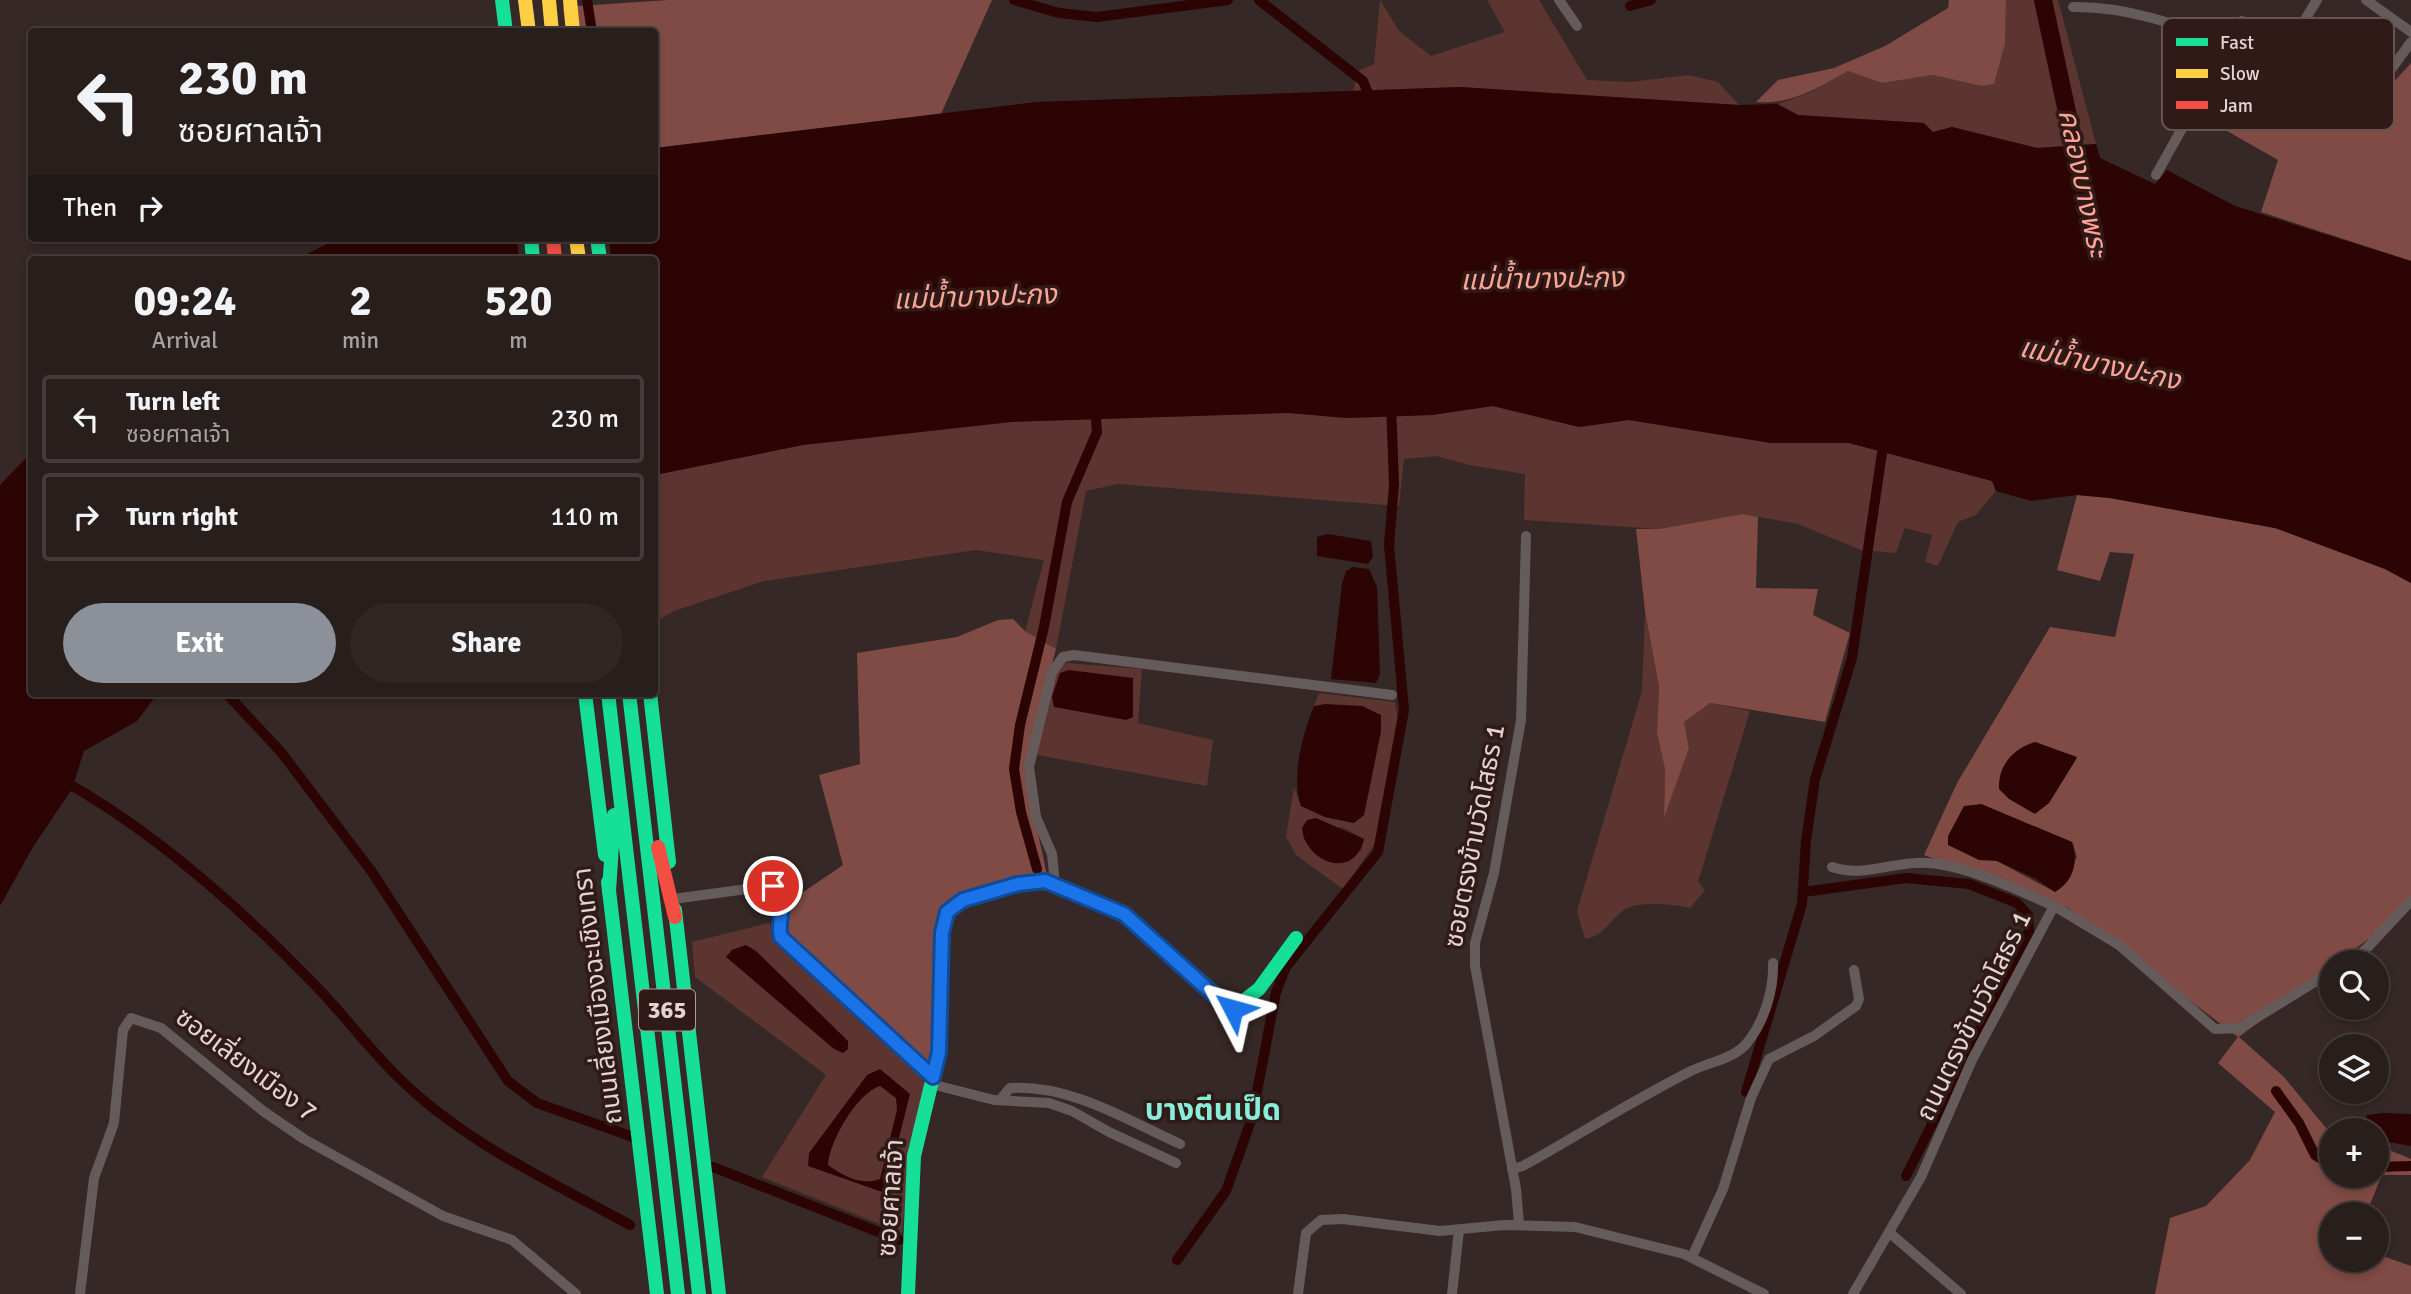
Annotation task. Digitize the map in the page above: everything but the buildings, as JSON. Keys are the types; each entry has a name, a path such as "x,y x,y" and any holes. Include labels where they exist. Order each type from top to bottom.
{"main road":[{"path":"502,0 506,28"},
{"path":"525,0 528,28"},
{"path":"549,0 552,28"},
{"path":"570,0 573,28"},
{"name":"ถนนเลี่ยงเมืองฉะเชิงเทรา","path":"586,697 657,1294"},
{"name":"ถนนเลี่ยงเมืองฉะเชิงเทรา","path":"609,697 678,1294"},
{"name":"365","path":"629,697 699,1294"},
{"name":"365","path":"650,697 719,1294"},
{"path":"637,761 675,917"},
{"path":"609,891 617,763"},
{"name":"ซอยศาลเจ้า","path":"908,1294 914,1156 939,1052 942,933 947,912 963,900 1018,884 1038,880 1055,884 1124,914 1224,1004 1233,1009 1241,1007 1255,993 1296,938"}],"street":[{"path":"1559,0 1577,26"},
{"path":"2306,18 2317,0"},
{"path":"2366,0 2391,18"},
{"path":"2073,7 2103,8 2162,23"},
{"path":"2394,20 2411,32"},
{"path":"2394,65 2411,42"},
{"path":"2156,175 2180,130"},
{"name":"ซอยตรงข้ามวัดโสธร 1","path":"1519,1224 1512,1169 1475,966 1475,943 1494,873 1521,720 1526,536"},
{"path":"1055,884 1052,854 1036,817 1029,766 1052,671 1063,657 1074,655 1392,695"},
{"path":"1832,867 1846,872 1882,870 1918,862 1985,877 2054,906"},
{"path":"673,899 769,886 777,888 783,901 779,927 781,937 932,1081 1000,1100 1049,1103 1072,1111 1176,1163"},
{"path":"2365,950 2411,901"},
{"name":"ถนนตรงข้ามวัดโสธร 1","path":"1853,1294 1891,1234 1921,1177 1972,1060 2054,906 2119,945 2215,1029 2240,1028 2319,979"},
{"path":"1512,1169 1523,1166 1691,1071 1737,1052 1747,1044 1763,1017 1773,963"},
{"path":"1692,1257 1723,1189 1751,1098 1769,1059 1814,1036 1856,1006 1859,999 1854,970"},
{"name":"ซอยเลี่ยงเมือง 7","path":"79,1294 94,1178 114,1123 122,1030 131,1018 160,1028 297,1135 443,1216 512,1240 576,1294"},
{"path":"1000,1100 1010,1088 1027,1087 1074,1096 1180,1144"},
{"path":"1298,1294 1306,1233 1321,1220 1343,1219 1420,1230 1459,1230 1519,1224 1575,1227 1692,1257 1764,1294"},
{"path":"1452,1294 1459,1230"},
{"path":"1891,1234 1961,1294"}],"shaded area":[{"path":"668,0 992,0 941,114 658,148 658,28 566,28 563,7"},
{"path":"1380,0 1399,31 1431,56 1505,32 1487,0 1539,0 1587,80 1630,82 1689,75 1718,82 1739,105 1460,87 1353,91 1358,71 1374,64"},
{"path":"1949,0 2006,0 2005,43 1994,84 1981,86 1933,75 1882,83 1848,71 1793,98 1756,102 1778,80 1834,68 1885,46 1948,8"},
{"path":"2006,0 2058,0 2096,144 2037,148 1952,127 1933,132 1924,123 1798,115 1778,104 1811,92 1848,71 1882,83 1933,75 1981,86 2005,43"},
{"path":"2411,63 2411,261 2261,212 2278,160 2225,130 2394,130 2394,82"},
{"path":"1492,406 1579,427 1629,420 1771,443 1849,443 1992,481 1996,491 1976,515 1958,522 1938,566 1925,562 1932,535 1905,528 1896,553 1861,550 1798,524 1743,514 1659,529 1524,520 1525,474 1469,465 1436,456 1404,459 1399,506 1118,484 1086,491 1056,649 1025,631 1044,560 976,550 764,581 674,611 658,620 658,474 803,445 1011,422 1288,413 1347,418 1432,415"},
{"path":"2077,495 2110,498 2275,528 2385,569 2411,583 2411,908 2353,950 2319,950 2319,976 2239,1037 2284,1077 2319,1119 2319,1188 2377,1188 2371,1202 2319,1202 2319,1272 2389,1272 2389,1258 2411,1266 2411,1294 2155,1294 2170,1218 2206,1206 2250,1160 2275,1112 2218,1063 2238,1037 2068,908 1924,855 1957,783 2050,627 2115,637 2134,554 2110,552 2100,581 2057,570","holes":["2035,742 2077,758 2049,803","1981,804 2072,842 2077,857 2055,892 1997,861"]},
{"path":"1743,514 1758,517 1756,588 1818,589 1813,615 1850,633 1825,722 1710,703 1684,722 1689,748 1664,818 1665,769 1657,733 1659,687 1645,611 1636,529 1659,529"},
{"path":"1645,611 1659,687 1657,733 1665,769 1664,816 1689,748 1684,722 1710,703 1750,711 1698,882 1705,890 1690,908 1656,904 1630,907 1602,931 1585,939 1577,911 1642,691"},
{"path":"1013,619 1025,631 1056,649 1024,768 1047,875 978,891 945,907 933,1060 928,1068 786,935 777,910 843,865 819,775 860,764 857,653 957,637 998,620"},
{"path":"1067,663 1142,669 1138,723 1213,740 1207,786 1037,755 1054,676 1059,665"},
{"path":"1319,693 1395,702 1398,720 1378,839 1343,889 1296,855 1286,837 1294,787 1301,806 1325,817 1354,823 1364,815 1381,731 1362,706 1314,706","holes":["1342,827 1364,839 1361,851 1333,863 1314,851 1303,838"]},
{"path":"769,923 922,1075 924,1086 911,1151 902,1233 762,1177 826,1075 695,977 692,942"},
{"path":"2389,1150 2411,1159 2411,1175 2389,1175"}],"water":[{"name":"แม่น้ำบางปะกง","path":"1460,87 1739,105 1777,104 1798,115 1924,123 1933,132 1952,127 2037,148 2096,144 2100,158 2155,184 2167,170 2235,206 2411,261 2411,583 2385,569 2275,528 2110,498 2077,495 2031,501 1996,491 1992,481 1849,443 1771,443 1629,420 1579,427 1493,406 1432,415 1347,418 1288,413 1011,422 803,445 658,474 658,256 303,256 331,242 658,242 658,148 1036,102"},
{"path":"28,456 28,697 155,697 137,721 84,751 72,789 33,847 0,906 0,485"},
{"path":"1327,534 1371,541 1373,557 1368,564 1317,556 1317,537"},
{"path":"1353,567 1369,569 1377,587 1380,674 1376,683 1331,679 1342,584 1346,571"},
{"path":"1069,670 1133,678 1133,717 1126,720 1054,707 1052,697 1060,673"},
{"path":"1314,706 1362,706 1381,715 1381,731 1364,815 1354,823 1325,817 1301,806 1298,794 1302,743"},
{"path":"2035,742 2077,757 2049,803 2035,814 2009,799 1999,789 1999,780 2008,759"},
{"path":"1981,804 2072,842 2075,857 2073,871 2066,883 2055,892 2036,879 1997,861 1979,860 1948,845 1948,836 1964,806"},
{"path":"1316,818 1364,839 1358,852 1350,860 1330,862 1311,849 1302,828 1307,820"},
{"path":"746,945 756,951 848,1041 848,1049 843,1053 834,1049 726,957 732,950"},
{"path":"880,1069 910,1094 885,1193 808,1166 809,1153 867,1075","holes":["880,1086 896,1098 897,1110 880,1179 853,1179 828,1165 839,1132 862,1098"]},
{"path":"2411,1114 2411,1146 2389,1142 2389,1118 2366,1118 2367,1115"}],"pier":[{"path":"517,242 609,242 611,256 519,256"}],"waterway":[{"path":"587,0 591,28"},
{"path":"1014,0 1059,13 1097,17 1228,0"},
{"path":"1259,0 1363,81 1372,103"},
{"path":"1630,6 1651,0"},
{"name":"คลองบางพระ","path":"2043,0 2079,168"},
{"path":"1177,1260 1226,1191 1252,1118 1276,992 1286,967 1378,852 1404,710 1389,545 1394,485 1391,402"},
{"path":"1037,869 1021,812 1014,769 1020,725 1044,627 1067,502 1097,432 1095,406"},
{"path":"1746,1092 1802,904 1806,841 1815,779 1852,658 1884,439"},
{"path":"230,697 281,752 372,872 508,1081 537,1103 633,1137"},
{"path":"60,779 127,821 225,899 312,982 387,1066 423,1100 508,1159 630,1225"},
{"path":"1803,892 1906,878 1969,884 2017,903 2028,915 2029,931 1906,1176"},
{"path":"2276,1091 2319,1158"},
{"path":"2389,1167 2411,1166"},
{"path":"713,1167 899,1240"}],"traffic: fast":[{"path":"502,0 506,28"},
{"path":"531,242 533,256"},
{"path":"598,242 600,256"},
{"path":"585,697 605,855"},
{"path":"608,697 678,1294"},
{"path":"629,697 699,1294"},
{"path":"650,697 669,862"},
{"path":"609,891 614,815"},
{"path":"608,882 657,1294"},
{"path":"908,1294 914,1156 939,1052 942,933 951,907 963,900 1027,882 1055,884 1131,919 1233,1009 1259,989 1296,938"},
{"path":"675,910 719,1294"}],"traffic: slow":[{"path":"525,0 528,28"},
{"path":"549,0 552,28"},
{"path":"570,0 573,28"},
{"path":"577,242 579,256"}],"traffic: jam":[{"path":"553,242 555,256"},
{"path":"658,847 675,917"}],"district":[{"name":"บางตีนเป็ด","path":"1213,1110"}],"route":[{"path":"773,886 780,892 783,901 779,934 785,942 933,1077 939,1052 942,933 947,912 963,900 1027,882 1038,880 1055,884 1116,909 1154,938 1224,1004 1233,1009"}]}
